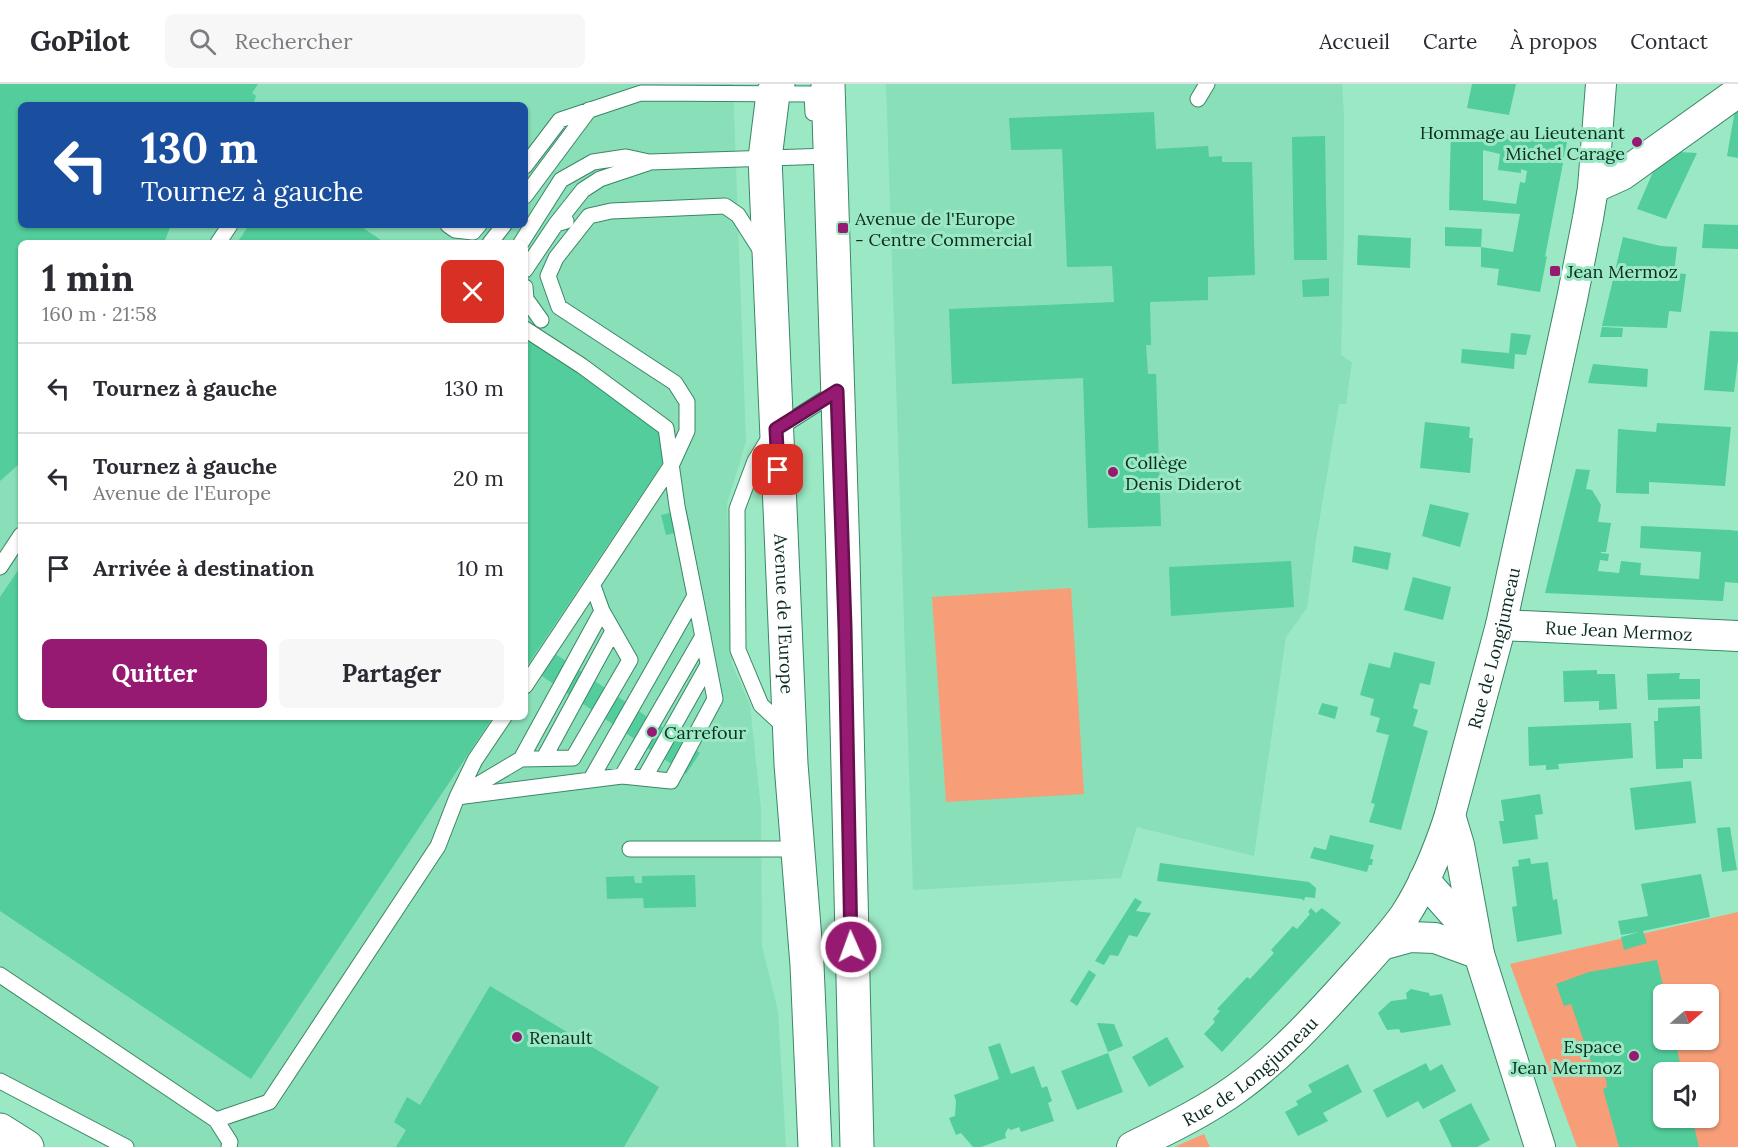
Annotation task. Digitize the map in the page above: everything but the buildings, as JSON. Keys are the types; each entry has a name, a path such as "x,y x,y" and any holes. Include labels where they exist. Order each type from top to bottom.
{"main road":[{"path":"828,84 818,159 837,391 857,1147"},
{"name":"Avenue de l'Europe","path":"775,89 765,158 790,731 796,844 807,965 815,1147"},
{"path":"0,1130 27,1147"}],"street":[{"name":"Rue de Longjumeau","path":"1132,1147 1206,1109 1258,1072 1317,1017 1381,945 1405,914 1441,843 1501,625 1572,298 1593,188 1601,84"},
{"path":"1593,188 1622,175 1738,92"},
{"name":"Rue Jean Mermoz","path":"1501,625 1738,636"},
{"path":"1450,815 1459,845 1479,954 1540,1147"},
{"path":"1424,880 1456,916 1479,954"},
{"path":"1381,945 1410,937 1435,938 1479,954"}],"lane":[{"path":"1198,99 1207,84"},
{"path":"528,157 560,120 641,93 775,89 812,94 813,125"},
{"path":"528,192 588,110"},
{"path":"523,240 561,180 593,162 626,157 649,162 765,158 818,159"},
{"path":"528,266 582,190 600,179 649,162"},
{"path":"556,224 611,212 726,206 738,216 771,264"},
{"path":"528,682 671,466 687,430 687,402 675,383 558,307 548,276 556,258 589,216"},
{"path":"452,228 473,232 476,228"},
{"path":"492,240 502,228"},
{"path":"790,731 761,705 738,650 737,509 755,461 776,429 837,391 824,356 818,242"},
{"path":"528,302 541,320"},
{"path":"457,797 622,776 671,781 715,699 671,466 666,428 582,366 528,331"},
{"path":"0,567 18,540"},
{"path":"457,797 521,759 573,758 630,660 602,611 592,586"},
{"path":"591,779 695,596"},
{"path":"521,759 602,611"},
{"path":"544,758 613,632"},
{"path":"622,776 703,636"},
{"path":"645,777 708,665"},
{"path":"216,1120 269,1102 438,846 457,797 476,760 502,720"},
{"path":"630,849 796,844"},
{"path":"0,975 216,1120 230,1142 229,1147"},
{"path":"0,1081 126,1147"}],"shaded area":[{"path":"0,84 733,84 746,442 727,504 732,664 750,705 761,809 762,946 778,1011 786,1147 111,1147 0,1084"},
{"name":"Collège Denis Diderot","path":"886,84 1342,84 1344,232 1341,355 1352,362 1346,404 1339,404 1307,608 1286,637 1254,856 1137,827 1121,878 913,890"},
{"path":"1071,588 1084,794 946,802 932,597"},
{"path":"1738,912 1738,1147 1577,1147 1510,964"},
{"path":"1204,1134 1210,1147 1174,1147"}],"place":[{"name":"Hommage au Lieutenant Michel Carage","path":"1637,142"},
{"name":"Avenue de l'Europe - Centre Commercial","path":"843,228"},
{"name":"Jean Mermoz","path":"1555,271"},
{"name":"Collège Denis Diderot","path":"1113,472"},
{"name":"Carrefour","path":"652,732"},
{"name":"Renault","path":"517,1037"},
{"name":"Espace Jean Mermoz","path":"1634,1056"}],"route":[{"path":"778,470 776,429 837,391 845,627 851,947"}]}
